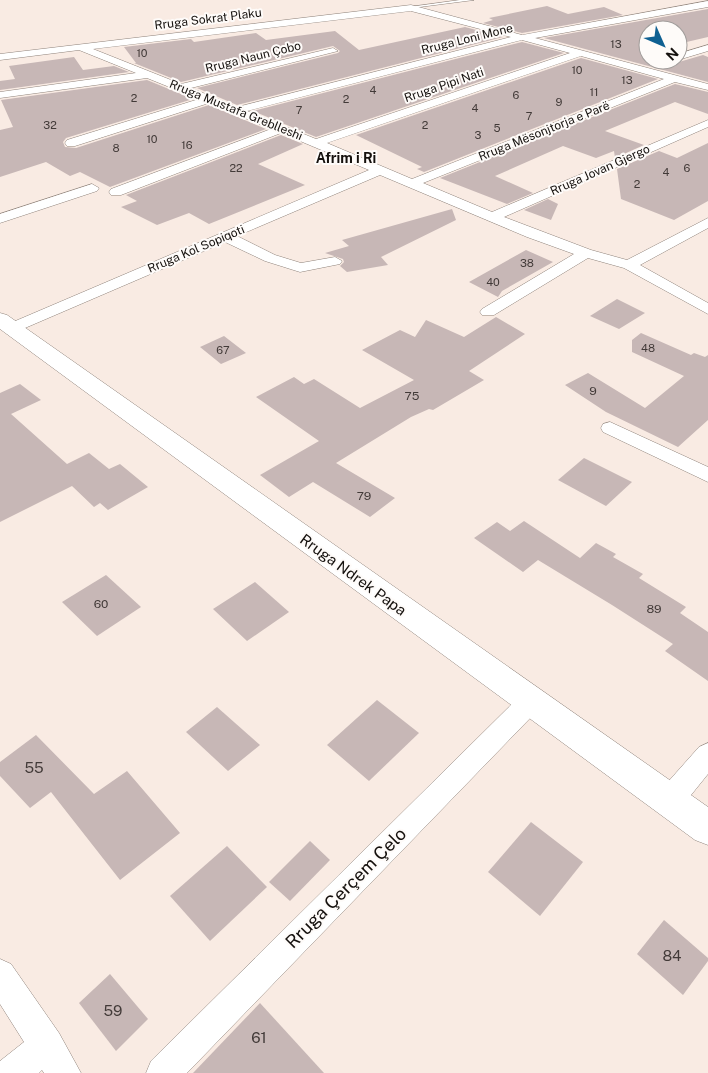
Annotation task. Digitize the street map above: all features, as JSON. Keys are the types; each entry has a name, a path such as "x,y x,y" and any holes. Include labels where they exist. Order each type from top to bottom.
{"street":[{"name":"Rruga Loni Mone","path":"234,111 524,38 708,4"},
{"name":"Rruga Sokrat Plaku","path":"0,57 404,8 425,10 638,68"},
{"name":"Rruga Mustafa Greblleshi","path":"80,47 586,254 629,264 708,309"},
{"path":"688,53 708,48"},
{"name":"Rruga Naun Çobo","path":"179,88 333,51"},
{"name":"Rruga Pipi Nati","path":"316,143 580,53"},
{"name":"Rruga Sokrat Plaku","path":"646,70 708,87"},
{"path":"0,95 148,75"},
{"name":"Rruga Mësonjtorja e Parë","path":"412,183 676,78"},
{"path":"71,143 208,100"},
{"name":"Rruga Jovan Gjergo","path":"493,217 708,123"},
{"path":"116,192 281,129"},
{"name":"Rruga Kol Sopiqoti","path":"6,324 225,236 380,170"},
{"path":"0,219 92,188"},
{"path":"629,264 708,222"},
{"path":"225,236 270,258 300,268 335,261"},
{"path":"488,312 586,254"},
{"name":"Rruga Ndrek Papa","path":"6,324 708,828"},
{"path":"610,428 708,475"},
{"name":"Rruga Çerçem Çelo","path":"162,1073 530,702"},
{"path":"669,801 708,755"},
{"path":"0,975 64,1073"},
{"path":"12,1073 47,1045"}],"lane":[{"path":"404,8 472,0"}],"building":[{"path":"547,6 568,14 604,7 623,15 522,33 483,23 493,20 489,18"},
{"path":"708,9 708,37 688,42 688,20 646,20"},
{"path":"638,21 638,63 544,38"},
{"path":"465,27 503,37 237,105 197,88 340,51 333,46 181,82 134,63 136,63 124,47 191,39 194,42 256,33 266,40 335,31 359,50"},
{"path":"522,42 564,53 316,137 253,111"},
{"path":"703,55 708,57 708,82 663,70 688,70 688,59"},
{"path":"74,57 83,70 114,66 129,72 0,90 0,81 15,79 9,66"},
{"path":"581,58 658,79 424,172 417,169 422,167 356,135"},
{"path":"147,80 193,99 66,138 63,142 65,147 76,148 209,105 266,129 110,187 80,172 70,176 46,162 0,177 0,130 13,127 1,100"},
{"path":"675,84 708,92 708,114 675,102 605,131 644,145 615,158 614,151 596,158 563,146 495,176 533,193 507,204 440,178"},
{"path":"281,135 303,144 258,164 305,185 209,224 189,213 157,225 121,207 137,201 126,195"},
{"path":"708,143 708,201 674,220 621,199 617,169 659,151 677,158"},
{"path":"548,199 558,204 551,220 524,210"},
{"path":"452,209 456,220 381,257 388,265 347,272 340,266 344,262 343,259 325,253 349,246 342,240"},
{"path":"526,250 553,262 502,291 498,297 469,282"},
{"path":"617,299 645,313 619,329 590,316"},
{"path":"496,317 525,334 469,371 484,380 433,410 429,409 411,417 336,463 395,498 370,517 313,482 289,497 260,475 319,441 256,397 294,377 304,384 314,379 360,408 414,380 362,350 400,330 415,337 426,320 464,337"},
{"path":"641,333 691,355 694,353 705,357 708,355 708,420 678,447 606,412 565,385 588,373 645,408 684,376 632,352 632,340"},
{"path":"224,336 246,353 221,364 200,347"},
{"path":"20,384 41,400 11,414 67,464 89,453 109,469 120,464 148,487 108,510 100,503 94,507 72,486 0,522 0,393"},
{"path":"584,458 632,482 606,506 558,480"},
{"path":"524,521 580,558 596,543 616,554 613,557 643,574 639,578 686,607 680,613 708,632 708,681 665,651 673,644 612,605 538,560 523,572 474,538 497,522 510,531"},
{"path":"106,575 141,607 97,636 62,602"},
{"path":"255,582 289,612 247,641 213,609"},
{"path":"377,700 419,733 369,781 327,745"},
{"path":"217,707 260,745 228,771 186,732"},
{"path":"36,735 94,794 127,771 180,833 120,880 51,792 30,808 0,776 0,762"},
{"path":"531,822 583,862 540,916 488,872"},
{"path":"310,841 330,860 290,901 269,882"},
{"path":"227,846 267,887 210,941 170,896"},
{"path":"664,920 708,958 708,961 683,995 637,954"},
{"path":"110,974 148,1019 116,1051 79,1003"},
{"path":"260,1003 324,1073 193,1073"}],"district":[{"name":"Afrim i Ri","path":"346,158"}]}
